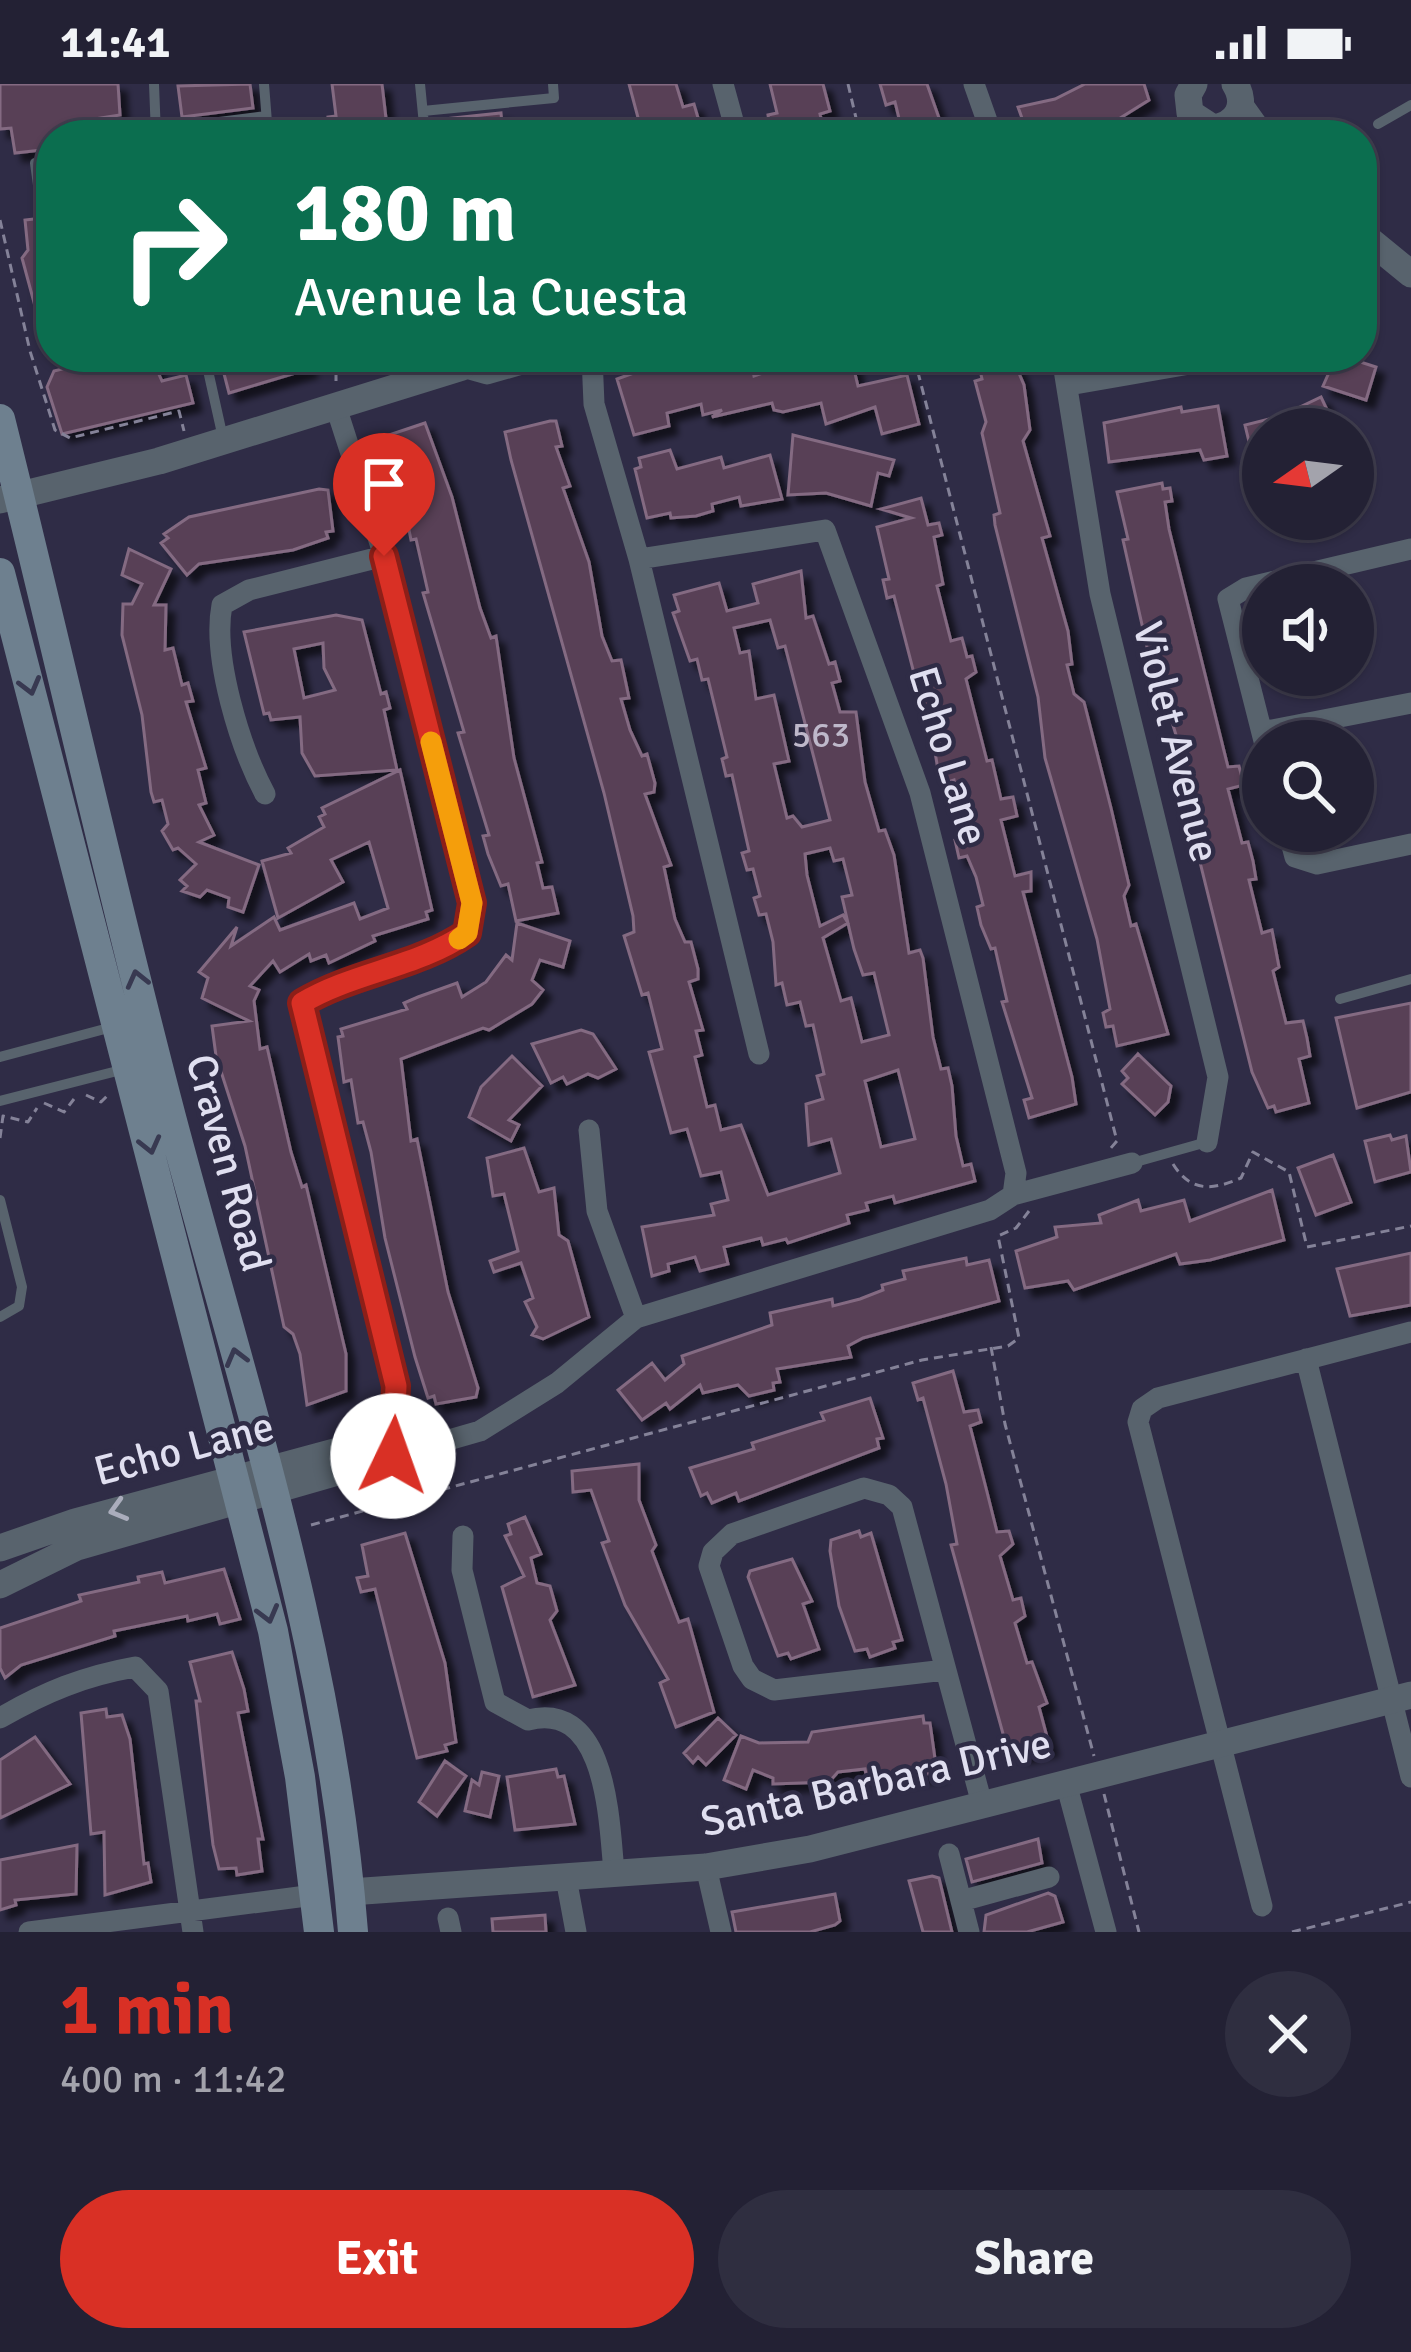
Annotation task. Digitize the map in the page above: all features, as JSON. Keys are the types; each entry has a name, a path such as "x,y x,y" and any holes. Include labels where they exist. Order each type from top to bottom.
{"main road":[{"name":"Craven Road","path":"0,419 10,498 269,1480 336,1773 353,1932"},
{"name":"Craven Road","path":"0,573 119,1025 122,1078 285,1695 319,1932"},
{"path":"285,1695 304,1716 332,1867 339,1883 350,1892"},
{"path":"314,1895 329,1906 337,1932"}],"street":[{"path":"723,84 732,120"},
{"path":"974,84 987,120"},
{"path":"1228,120 1237,90"},
{"path":"1237,90 1253,120"},
{"path":"1377,246 1411,274"},
{"path":"10,498 159,461 337,407 431,372"},
{"path":"593,372 594,404 640,559 758,1054"},
{"name":"Violet Avenue","path":"1066,372 1100,594 1218,1077 1208,1142"},
{"path":"1069,385 1143,372"},
{"path":"337,407 384,556 472,903 467,933 448,946 326,989 302,1003 396,1386 393,1456"},
{"name":"Echo Lane","path":"640,559 825,530 920,793 1022,1193"},
{"path":"1259,720 1228,599 1246,588 1411,549"},
{"path":"265,794 249,764 217,633 222,605 249,590 384,556"},
{"path":"1335,720 1411,703"},
{"path":"1294,852 1295,857 1317,865 1411,844"},
{"path":"589,1130 597,1211 636,1318"},
{"name":"Echo Lane","path":"0,1548 269,1480 349,1448 393,1456 480,1432 557,1383 636,1318 990,1210 1022,1193 1132,1163"},
{"path":"1262,1906 1138,1421 1142,1409 1158,1398 1411,1332"},
{"path":"1306,1359 1401,1697 1411,1777"},
{"path":"946,1670 774,1690 752,1679 743,1666 709,1566 713,1552 731,1534 864,1488 889,1495 902,1507 910,1530 982,1804"},
{"name":"Echo Lane","path":"0,1585 77,1547 234,1489"},
{"path":"463,1536 462,1570 495,1702 528,1720 547,1715 572,1724 582,1734 606,1790 614,1872"},
{"path":"0,1718 52,1688 94,1674 135,1667 148,1676 158,1691 192,1921"},
{"name":"Santa Barbara Drive","path":"350,1892 706,1867 810,1849 1401,1697"},
{"path":"1066,1783 1106,1932"},
{"path":"949,1854 969,1932"},
{"path":"706,1867 721,1932"},
{"path":"566,1877 576,1932"},
{"path":"961,1901 1049,1877"},
{"path":"29,1932 192,1921 314,1895"}],"lane":[{"path":"154,84 156,120"},
{"path":"264,84 266,120"},
{"path":"420,84 423,120"},
{"path":"422,111 554,98 553,84"},
{"path":"1378,124 1411,105"},
{"path":"238,120 266,116"},
{"path":"208,372 223,438"},
{"path":"1340,999 1411,979"},
{"path":"0,1057 119,1025"},
{"path":"0,1101 122,1078"},
{"path":"1132,1163 1208,1142"},
{"path":"0,1200 22,1287 19,1306 0,1317"}],"path":[{"path":"848,84 856,120"},
{"path":"0,220 36,357"},
{"path":"40,372 55,430 70,438 179,411 185,434"},
{"path":"918,372 1117,1141 1086,1177"},
{"path":"0,1138 0,1118 6,1114 28,1122 41,1103 64,1112 79,1093 101,1102 122,1078"},
{"path":"1169,1153 1178,1173 1193,1185 1213,1190 1241,1178 1252,1152 1288,1172 1306,1247 1411,1226"},
{"path":"311,1525 922,1360 1008,1346 1019,1337 998,1236 1027,1218 1022,1193"},
{"path":"991,1347 1005,1424 1139,1932"},
{"path":"1292,1932 1411,1902"}],"building":[{"path":"0,84 118,84 120,115 36,120 36,151 15,153 11,128 0,129"},
{"path":"250,84 253,108 182,117 178,86"},
{"path":"332,84 382,84 386,120 328,120 336,116"},
{"path":"629,84 676,84 683,107 694,104 699,120 639,120"},
{"path":"770,84 823,84 830,111 820,114 821,120 769,120 768,115 777,113"},
{"path":"880,84 927,84 940,120 899,120 895,102 886,105"},
{"path":"1085,84 1144,84 1149,100 1117,120 1023,120 1018,107 1055,99"},
{"path":"501,113 502,120 443,120"},
{"path":"36,219 36,310 22,258 28,250 25,220"},
{"path":"54,372 158,372 162,381 186,375 193,403 62,434 47,387"},
{"path":"224,372 299,372 229,393"},
{"path":"636,372 753,372 754,376 855,372 858,386 907,375 919,424 882,434 875,407 826,424 821,403 783,412 774,410 772,403 712,417 722,410 703,415 701,404 667,413 669,426 634,435 617,379"},
{"path":"980,372 1018,372 1024,385 1030,430 1023,441 1050,536 1042,538 1068,631 1072,664 1067,665 1074,694 1084,702 1111,808 1129,885 1124,896 1131,926 1136,924 1168,1034 1117,1046 1113,1026 1106,1027 1103,1013 1110,1009 1097,939 1045,758 1038,697 995,525 994,515 1000,513 975,381 982,379"},
{"path":"1329,372 1374,372 1366,400 1323,386"},
{"path":"1321,397 1326,408 1298,408"},
{"path":"1218,406 1227,456 1204,460 1200,450 1109,462 1104,423 1181,407 1182,412"},
{"path":"556,421 562,446 556,447 570,486 563,488 589,562 602,636 612,661 621,660 629,698 621,699 655,783 654,792 645,794 671,865 664,867 675,919 685,942 691,942 698,969 698,979 689,982 703,1030 696,1031 702,1055 695,1057 707,1107 715,1105 721,1130 741,1125 768,1195 840,1173 831,1139 809,1145 806,1104 823,1099 817,1076 824,1074 813,1025 806,1026 800,1002 787,1005 782,983 776,985 773,942 766,914 759,915 754,898 760,896 753,869 747,870 742,853 749,851 732,775 726,776 722,759 727,757 708,679 702,680 697,659 690,661 673,613 679,611 674,595 719,583 727,611 758,603 753,584 801,571 806,618 813,616 829,664 835,662 840,681 832,683 840,712 856,712 865,782 879,831 885,830 894,855 909,953 920,950 923,958 933,1037 941,1069 948,1068 952,1086 956,1136 963,1166 971,1164 975,1181 895,1203 893,1196 866,1203 868,1210 847,1215 849,1223 788,1243 786,1239 763,1245 761,1238 724,1247 728,1264 700,1271 695,1257 668,1264 669,1271 652,1276 642,1227 714,1215 711,1204 728,1200 721,1172 701,1176 687,1129 671,1133 649,1052 662,1049 648,993 642,995 624,936 634,932 633,916 604,793 505,432","holes":["770,620 778,648 785,646 830,820 802,827 793,816 787,818 774,764 789,761 774,695 756,699 749,651 740,653 734,628","830,848 834,861 843,859 852,895 842,897 848,923 843,915 820,926 805,854","848,923 863,975 874,973 889,1035 862,1042 851,998 841,1001 823,938","898,1070 915,1139 881,1147 865,1081"]},
{"path":"425,423 452,497 480,608 491,638 496,636 514,758 542,862 537,863 543,888 552,887 558,913 516,921 508,884 501,886 483,836 489,835 423,593 428,592 416,539 411,540 396,464 388,466 383,445 388,443 386,436"},
{"path":"793,435 894,460 889,476 878,473 871,506 826,493 788,495"},
{"path":"670,450 677,469 721,457 724,468 770,455 782,499 741,506 739,497 712,504 713,511 696,516 671,518 670,513 647,518 635,469 641,467 639,458"},
{"path":"1162,483 1163,489 1170,488 1172,501 1165,502 1169,529 1228,767 1239,766 1242,777 1242,786 1228,789 1242,852 1251,852 1253,861 1256,879 1249,880 1262,933 1272,930 1279,967 1273,971 1286,1023 1303,1021 1307,1038 1310,1056 1299,1059 1309,1103 1276,1112 1274,1106 1268,1108 1252,1072 1198,854 1205,852 1175,763 1184,761 1168,709 1158,696 1117,492"},
{"path":"328,490 333,531 326,532 328,538 293,550 199,564 187,575 161,543 168,538 164,534 189,517"},
{"path":"921,498 928,525 939,523 942,535 934,537 943,584 937,586 951,641 962,638 967,657 972,656 976,672 966,679 987,761 992,760 1001,799 1013,797 1017,816 1001,820 1015,876 1031,872 1031,891 1023,892 1072,1077 1076,1104 1029,1118 1024,1100 1032,1098 1002,1002 1007,1001 995,948 991,949 981,925 977,907 983,905 976,877 967,856 959,858 955,840 963,838 954,780 942,784 939,776 934,746 940,744 932,714 925,716 894,596 887,598 883,580 889,579 877,527 911,518 881,509"},
{"path":"129,549 171,569 154,605 166,605 165,650 173,648 182,685 188,683 193,701 186,702 206,768 198,770 206,803 199,805 214,835 199,842 259,865 243,912 228,907 229,898 207,890 200,897 182,891 187,886 180,880 196,864 178,848 173,850 162,831 168,824 162,800 154,802 151,792 142,715 122,635 123,604 132,604 142,584 122,575"},
{"path":"336,615 362,620 381,694 386,692 390,708 384,710 397,770 315,776 302,753 300,717 271,720 269,713 264,714 244,632","holes":["323,643 324,668 335,690 304,698 294,649"]},
{"path":"400,770 432,910 426,912 428,919 373,936 375,941 329,963 326,955 311,961 309,954 280,972 273,961 250,986 259,990 254,1001 260,1049 267,1047 291,1152 302,1187 306,1185 346,1354 346,1391 307,1405 300,1354 293,1334 284,1327 245,1146 216,1056 212,1026 249,1021 202,998 208,978 199,972 237,927 231,946 274,917 280,930 354,903 360,919 388,908 369,842 331,860 343,882 278,918 262,861 291,853 288,848 324,827 319,817 325,814 322,808"},
{"path":"517,923 570,941 563,967 540,960 532,980 543,990 532,1004 489,1030 483,1028 401,1059 411,1141 417,1139 448,1292 478,1388 476,1397 436,1404 434,1396 428,1398 415,1357 385,1238 371,1152 363,1122 358,1123 351,1080 344,1082 338,1037 343,1036 341,1029 407,1009 404,1003 418,997 457,983 462,997 486,982 506,955 512,960"},
{"path":"1411,1003 1411,1092 1357,1108 1336,1018"},
{"path":"581,1030 593,1034 616,1069 598,1078 588,1074 567,1084 563,1077 551,1083 532,1044"},
{"path":"1138,1054 1171,1086 1168,1102 1155,1115 1122,1084 1128,1078 1122,1071"},
{"path":"512,1056 542,1086 509,1120 519,1125 511,1141 469,1117 481,1087"},
{"path":"1390,1135 1392,1140 1406,1136 1411,1172 1375,1182 1365,1141"},
{"path":"524,1148 539,1192 554,1188 559,1235 568,1241 589,1317 543,1339 532,1335 537,1327 525,1302 533,1298 521,1263 494,1272 490,1261 518,1251 504,1194 493,1196 487,1158"},
{"path":"1333,1155 1351,1202 1316,1215 1298,1168"},
{"path":"1272,1190 1284,1240 1180,1264 1176,1254 1074,1290 1068,1281 1025,1288 1016,1251 1057,1237 1055,1227 1101,1223 1099,1215 1138,1200 1141,1211 1184,1200 1190,1221"},
{"path":"1411,1253 1411,1305 1350,1316 1337,1269"},
{"path":"966,1258 967,1265 989,1260 999,1301 863,1338 848,1346 851,1357 777,1369 780,1382 773,1383 774,1390 749,1396 738,1385 703,1393 700,1385 670,1409 666,1403 642,1420 618,1390 652,1363 665,1380 684,1364 682,1356 772,1325 770,1313 832,1299 833,1306 860,1299 883,1290 882,1285 905,1279 903,1271"},
{"path":"953,1371 964,1412 978,1410 981,1422 970,1426 997,1532 1009,1531 1013,1544 1000,1556 1013,1600 1021,1598 1025,1616 1015,1623 1027,1663 1032,1662 1047,1703 1039,1707 1050,1748 1020,1755 1019,1749 1008,1752 951,1545 957,1544 946,1484 923,1398 918,1400 913,1383"},
{"path":"870,1398 883,1438 877,1439 879,1448 739,1501 736,1493 712,1503 707,1493 701,1496 690,1468 754,1449 752,1443 824,1420 821,1413"},
{"path":"639,1464 639,1500 656,1545 652,1551 679,1622 688,1619 714,1712 676,1727 660,1683 668,1679 625,1605 602,1543 609,1541 591,1490 573,1492 572,1471"},
{"path":"525,1517 541,1554 531,1558 537,1583 550,1586 557,1611 550,1620 575,1685 533,1697 502,1587 524,1576 505,1536 511,1534 508,1524"},
{"path":"859,1531 861,1537 871,1533 902,1640 893,1642 895,1648 870,1657 867,1649 855,1651 839,1606 830,1551 831,1540"},
{"path":"405,1533 445,1663 456,1742 445,1745 447,1751 417,1758 375,1589 361,1592 357,1578 368,1576 362,1545"},
{"path":"792,1559 812,1601 803,1604 819,1649 791,1659 788,1653 778,1656 748,1577 750,1571"},
{"path":"224,1569 240,1619 220,1624 217,1614 188,1621 187,1616 114,1631 115,1636 21,1665 5,1678 0,1668 0,1628 81,1601 79,1595 139,1582 138,1577 162,1572 165,1583"},
{"path":"232,1652 248,1711 238,1713 263,1839 258,1839 262,1871 237,1875 236,1868 219,1869 213,1845 196,1701 200,1701 190,1662"},
{"path":"106,1709 107,1717 122,1715 130,1739 144,1864 148,1863 151,1882 105,1895 104,1832 91,1834 81,1713"},
{"path":"923,1716 924,1723 930,1723 937,1773 867,1780 865,1769 838,1772 829,1782 773,1784 773,1778 753,1770 746,1789 724,1780 741,1736 759,1743 808,1742 812,1732"},
{"path":"718,1718 736,1735 706,1765 698,1757 693,1763 684,1753"},
{"path":"35,1737 70,1784 0,1818 0,1760"},
{"path":"445,1761 466,1776 437,1816 419,1802"},
{"path":"556,1769 558,1777 564,1776 575,1824 515,1830 507,1777"},
{"path":"482,1772 499,1776 490,1817 465,1811 472,1780 479,1785"},
{"path":"1038,1839 1042,1863 972,1882 966,1859"},
{"path":"77,1845 76,1894 15,1900 16,1905 0,1910 0,1860"},
{"path":"939,1878 952,1932 923,1932 909,1881"},
{"path":"1048,1893 1055,1896 1063,1922 1027,1932 984,1932 986,1915"},
{"path":"835,1894 840,1921 835,1925 810,1932 736,1932 732,1912"},
{"path":"545,1915 546,1932 493,1932 492,1919"}],"slow traffic":[{"path":"431,742 472,903 467,933 459,939"}],"route":[{"path":"384,556 472,903 467,933 448,946 326,989 302,1003 396,1386 393,1456"}]}
